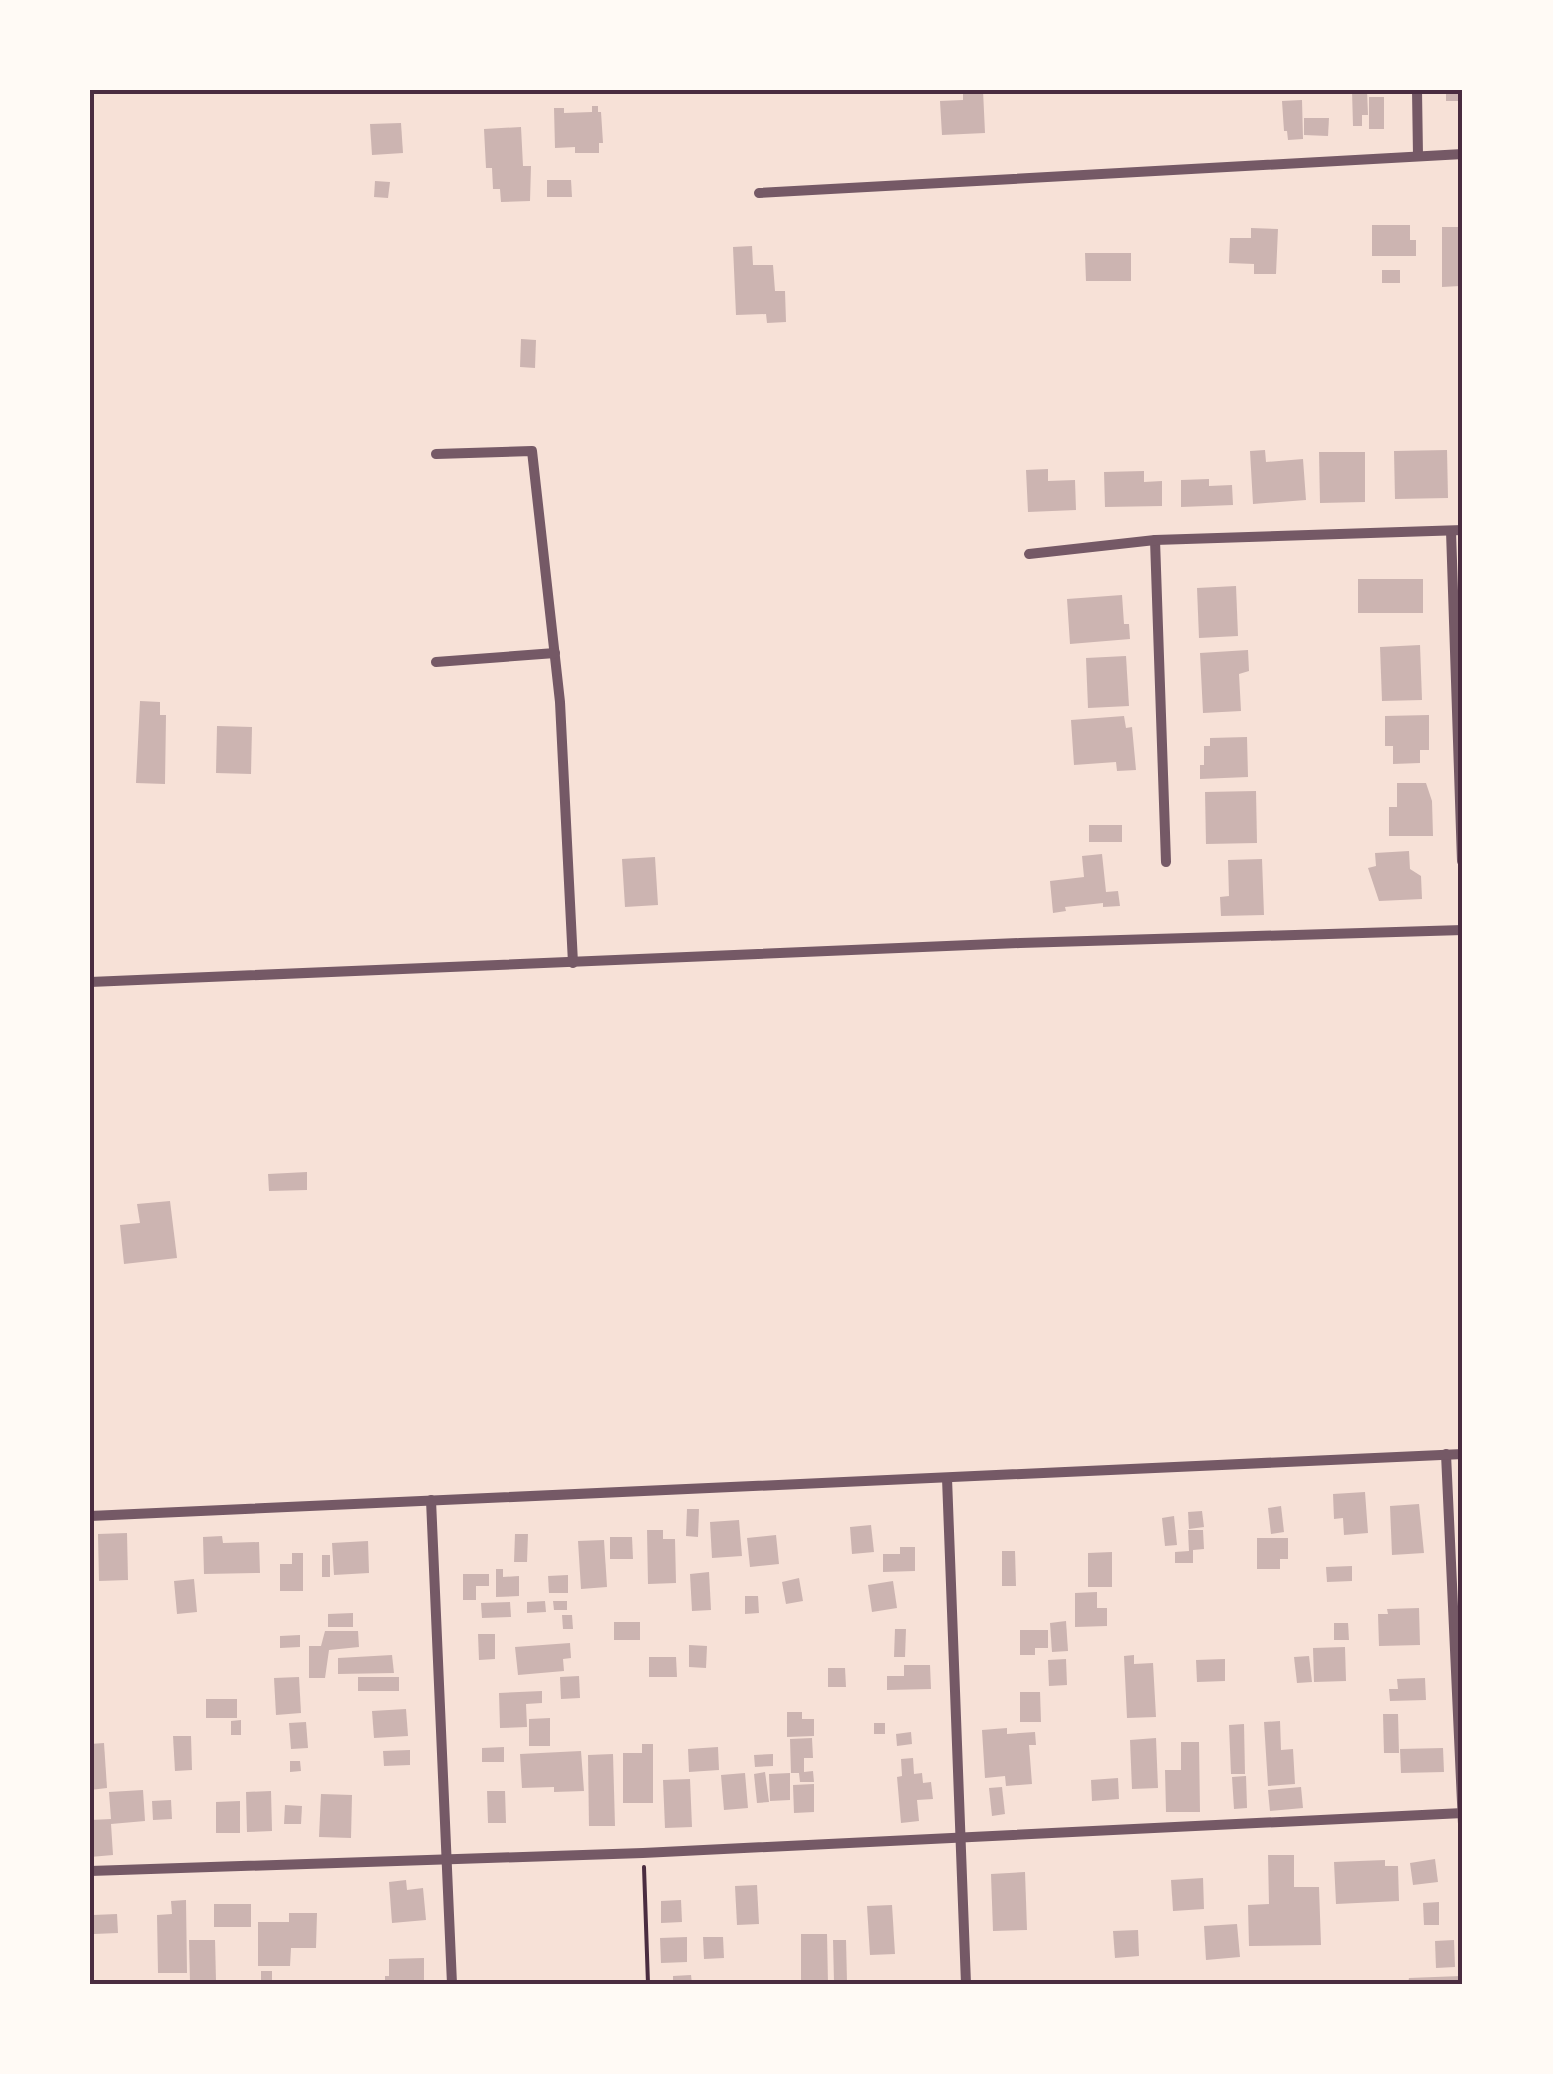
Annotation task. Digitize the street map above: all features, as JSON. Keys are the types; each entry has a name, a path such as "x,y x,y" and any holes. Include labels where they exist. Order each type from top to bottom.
{"street":[{"path":"1417,90 1418,156"},
{"path":"759,193 1463,154"},
{"path":"436,454 532,451 555,652 573,963"},
{"path":"1030,554 1155,540 1457,530 1462,861"},
{"path":"1155,540 1166,862"},
{"path":"436,662 555,652"},
{"path":"90,982 1463,930"},
{"path":"1446,1454 1463,1824"},
{"path":"90,1516 1463,1454"},
{"path":"947,1478 966,1984"},
{"path":"432,1500 452,1984"},
{"path":"90,1871 643,1852 1463,1813"}],"path":[{"path":"643,1852 648,1984"}],"building":[{"path":"963,90 983,90 985,133 942,135 940,101 963,100"},
{"path":"1352,90 1367,90 1368,115 1362,115 1362,126 1353,126"},
{"path":"1446,90 1463,90 1463,101 1446,101"},
{"path":"1369,97 1384,97 1384,129 1369,129"},
{"path":"1302,100 1303,139 1288,140 1282,101"},
{"path":"592,106 598,106 601,112 603,143 599,143 599,153 575,153 575,147 555,148 554,108 564,108 564,113 592,112"},
{"path":"1304,118 1329,118 1328,136 1304,135"},
{"path":"401,123 403,153 372,155 370,124"},
{"path":"521,127 523,166 531,166 530,201 501,202 500,189 493,189 492,168 486,168 484,129"},
{"path":"547,180 571,180 572,197 547,197"},
{"path":"375,181 390,182 388,198 374,197"},
{"path":"1372,225 1410,225 1410,240 1416,240 1416,256 1372,256"},
{"path":"1442,227 1459,227 1460,286 1442,287"},
{"path":"1251,228 1278,229 1276,274 1254,274 1254,264 1229,263 1230,238 1251,238"},
{"path":"752,246 753,265 773,265 775,291 785,291 786,322 767,323 766,314 736,315 733,247"},
{"path":"1085,253 1131,253 1131,281 1086,281"},
{"path":"1382,270 1400,270 1400,283 1382,283"},
{"path":"521,339 536,340 535,368 520,367"},
{"path":"1265,450 1266,462 1303,459 1306,500 1253,504 1250,451"},
{"path":"1447,450 1448,498 1395,499 1394,451"},
{"path":"1319,452 1365,452 1365,502 1320,503"},
{"path":"1048,469 1048,481 1075,480 1076,510 1028,512 1026,470"},
{"path":"1144,471 1144,482 1162,481 1162,506 1105,507 1104,472"},
{"path":"1209,479 1209,486 1232,485 1233,505 1181,507 1181,480"},
{"path":"1358,579 1423,579 1423,613 1358,613"},
{"path":"1236,586 1238,636 1199,638 1197,588"},
{"path":"1122,595 1124,624 1129,624 1130,639 1070,644 1067,599"},
{"path":"1420,645 1422,700 1382,701 1380,647"},
{"path":"1248,650 1249,671 1239,674 1241,711 1203,713 1200,653"},
{"path":"1126,656 1129,706 1088,708 1086,658"},
{"path":"140,701 160,702 160,715 166,715 165,784 136,783"},
{"path":"1429,715 1429,750 1420,750 1420,763 1393,764 1393,746 1385,746 1385,716"},
{"path":"1124,716 1126,728 1132,727 1136,770 1117,771 1116,762 1074,765 1071,720"},
{"path":"217,726 252,727 251,774 216,773"},
{"path":"1247,737 1248,777 1200,779 1204,746 1210,746 1210,738"},
{"path":"1397,783 1426,783 1432,801 1433,836 1389,836 1389,807 1397,807"},
{"path":"1256,791 1257,843 1206,844 1205,792"},
{"path":"1089,825 1122,825 1122,842 1089,842"},
{"path":"1409,851 1410,869 1421,876 1422,899 1379,901 1368,868 1376,866 1375,853"},
{"path":"1102,854 1106,892 1118,891 1120,906 1103,907 1103,903 1065,907 1066,911 1053,913 1050,881 1084,877 1082,856"},
{"path":"655,857 658,905 625,907 622,859"},
{"path":"1262,859 1264,915 1221,916 1220,897 1229,896 1228,860"},
{"path":"307,1172 307,1190 269,1191 268,1174"},
{"path":"170,1201 177,1258 124,1264 120,1225 140,1223 137,1204"},
{"path":"1365,1492 1368,1533 1344,1535 1343,1518 1334,1519 1333,1494"},
{"path":"1419,1504 1424,1553 1392,1555 1390,1506"},
{"path":"1281,1506 1284,1532 1271,1534 1268,1508"},
{"path":"687,1509 699,1509 698,1537 686,1536"},
{"path":"1202,1511 1204,1527 1189,1529 1188,1512"},
{"path":"1174,1516 1177,1545 1165,1546 1162,1518"},
{"path":"739,1520 742,1556 712,1558 710,1522"},
{"path":"871,1525 874,1552 852,1554 850,1527"},
{"path":"647,1530 663,1530 663,1539 675,1539 676,1583 648,1584"},
{"path":"1188,1530 1203,1530 1204,1549 1193,1550 1193,1563 1175,1563 1175,1552 1189,1551"},
{"path":"127,1533 128,1580 99,1581 98,1534"},
{"path":"515,1534 528,1534 527,1562 514,1562"},
{"path":"776,1535 779,1564 750,1567 747,1538"},
{"path":"222,1536 223,1543 259,1542 260,1573 204,1574 203,1537"},
{"path":"610,1537 632,1537 633,1559 610,1559"},
{"path":"1257,1538 1288,1538 1288,1559 1280,1559 1280,1569 1257,1569"},
{"path":"604,1540 607,1587 581,1589 578,1541"},
{"path":"368,1541 369,1573 334,1575 332,1543"},
{"path":"900,1547 915,1547 915,1571 883,1572 883,1554 900,1554"},
{"path":"1002,1551 1015,1551 1016,1586 1002,1586"},
{"path":"1112,1552 1112,1587 1088,1587 1088,1553"},
{"path":"292,1553 303,1553 303,1591 280,1591 280,1564 292,1564"},
{"path":"322,1555 330,1555 330,1577 322,1577"},
{"path":"1352,1566 1352,1581 1327,1582 1326,1567"},
{"path":"496,1569 503,1569 503,1577 519,1576 519,1596 496,1597"},
{"path":"709,1572 711,1610 692,1611 690,1574"},
{"path":"463,1574 489,1574 489,1586 476,1586 476,1600 463,1600"},
{"path":"568,1575 568,1593 549,1593 548,1576"},
{"path":"799,1578 803,1601 786,1604 782,1582"},
{"path":"194,1579 197,1612 177,1614 174,1581"},
{"path":"893,1581 897,1608 872,1612 868,1585"},
{"path":"1097,1592 1097,1608 1107,1608 1107,1626 1075,1627 1075,1593"},
{"path":"745,1596 758,1596 759,1613 745,1614"},
{"path":"545,1601 546,1612 527,1613 527,1602"},
{"path":"553,1601 567,1601 567,1610 554,1610"},
{"path":"510,1602 511,1617 482,1618 481,1603"},
{"path":"1419,1608 1420,1645 1379,1646 1378,1614 1388,1614 1387,1609"},
{"path":"353,1613 353,1627 328,1627 328,1614"},
{"path":"562,1615 572,1615 573,1629 563,1629"},
{"path":"1066,1621 1068,1651 1052,1652 1050,1623"},
{"path":"614,1622 640,1622 640,1640 614,1640"},
{"path":"1334,1623 1348,1623 1349,1640 1334,1640"},
{"path":"895,1629 906,1629 905,1657 894,1657"},
{"path":"1020,1630 1048,1630 1048,1648 1035,1648 1035,1655 1020,1655"},
{"path":"325,1631 358,1631 359,1647 329,1650 325,1678 309,1678 309,1646 321,1646"},
{"path":"478,1634 495,1634 495,1659 479,1660"},
{"path":"300,1635 300,1647 280,1648 280,1636"},
{"path":"570,1643 571,1658 563,1659 564,1671 518,1675 515,1647"},
{"path":"689,1645 707,1646 706,1668 689,1667"},
{"path":"1345,1647 1346,1681 1314,1682 1313,1648"},
{"path":"392,1655 394,1673 338,1674 338,1658"},
{"path":"1134,1655 1134,1664 1153,1663 1156,1717 1127,1718 1124,1656"},
{"path":"1309,1656 1312,1682 1297,1683 1294,1657"},
{"path":"649,1657 676,1657 677,1677 649,1677"},
{"path":"1066,1659 1067,1685 1049,1686 1048,1660"},
{"path":"1225,1659 1225,1681 1197,1682 1196,1660"},
{"path":"904,1665 930,1665 931,1689 887,1690 887,1676 904,1676"},
{"path":"828,1668 845,1668 846,1687 828,1687"},
{"path":"579,1676 580,1698 561,1699 560,1677"},
{"path":"299,1677 301,1713 276,1715 274,1678"},
{"path":"358,1677 399,1677 399,1691 358,1691"},
{"path":"1425,1678 1426,1700 1390,1701 1389,1689 1398,1689 1397,1679"},
{"path":"542,1691 542,1703 526,1704 527,1727 500,1728 499,1693"},
{"path":"1020,1692 1040,1692 1041,1722 1020,1722"},
{"path":"206,1699 237,1699 237,1718 206,1718"},
{"path":"406,1709 408,1736 374,1738 372,1711"},
{"path":"787,1712 802,1712 802,1719 814,1719 814,1736 787,1737"},
{"path":"1383,1714 1398,1714 1399,1753 1384,1753"},
{"path":"550,1718 550,1746 529,1746 529,1719"},
{"path":"241,1720 241,1735 231,1735 231,1721"},
{"path":"1280,1721 1281,1750 1293,1749 1295,1784 1268,1786 1264,1722"},
{"path":"306,1722 308,1748 291,1749 289,1723"},
{"path":"874,1723 885,1723 885,1734 874,1734"},
{"path":"1244,1724 1245,1774 1231,1774 1229,1725"},
{"path":"1007,1728 1007,1734 1035,1732 1036,1745 1029,1745 1032,1784 1006,1786 1005,1776 985,1778 982,1730"},
{"path":"911,1732 912,1744 897,1746 896,1734"},
{"path":"173,1736 191,1736 192,1770 175,1771"},
{"path":"812,1738 813,1758 804,1758 804,1772 813,1771 814,1782 800,1782 799,1773 791,1773 790,1739"},
{"path":"1156,1738 1158,1788 1132,1789 1130,1740"},
{"path":"1181,1742 1199,1742 1200,1812 1166,1812 1165,1770 1181,1770"},
{"path":"104,1743 107,1788 90,1790 90,1744"},
{"path":"642,1744 653,1744 653,1803 623,1803 623,1753 642,1753"},
{"path":"504,1747 504,1762 482,1762 482,1748"},
{"path":"718,1747 719,1770 689,1772 688,1749"},
{"path":"1443,1748 1444,1772 1401,1773 1400,1749"},
{"path":"410,1750 410,1765 384,1766 383,1751"},
{"path":"581,1751 584,1791 522,1788 520,1754"},
{"path":"613,1754 615,1826 589,1826 588,1755"},
{"path":"773,1754 773,1766 755,1767 754,1755"},
{"path":"913,1758 914,1774 922,1773 923,1783 931,1782 933,1799 917,1800 919,1821 901,1823 897,1777 902,1776 901,1759"},
{"path":"290,1761 300,1761 301,1771 290,1772"},
{"path":"765,1772 769,1802 757,1803 754,1774"},
{"path":"745,1773 748,1808 724,1810 721,1775"},
{"path":"790,1773 790,1800 770,1801 769,1774"},
{"path":"1246,1776 1247,1808 1234,1809 1232,1777"},
{"path":"1118,1778 1119,1799 1092,1801 1091,1780"},
{"path":"690,1779 692,1827 665,1828 663,1780"},
{"path":"814,1784 814,1812 794,1813 793,1785"},
{"path":"1002,1787 1005,1814 992,1816 989,1788"},
{"path":"1301,1787 1303,1808 1270,1811 1268,1790"},
{"path":"143,1790 145,1821 111,1824 113,1855 90,1857 90,1820 111,1819 109,1792"},
{"path":"271,1791 272,1831 247,1832 246,1792"},
{"path":"487,1791 505,1791 506,1823 488,1823"},
{"path":"321,1794 352,1795 351,1838 319,1837"},
{"path":"171,1800 172,1819 153,1820 152,1801"},
{"path":"240,1801 240,1833 216,1833 216,1802"},
{"path":"285,1805 302,1806 301,1824 284,1824"},
{"path":"1268,1855 1294,1855 1294,1887 1319,1887 1321,1945 1249,1946 1248,1905 1269,1904"},
{"path":"1435,1859 1438,1882 1413,1885 1410,1863"},
{"path":"1385,1860 1385,1866 1398,1866 1399,1901 1336,1904 1334,1862"},
{"path":"1025,1872 1027,1930 993,1931 991,1874"},
{"path":"1203,1878 1204,1909 1173,1911 1171,1880"},
{"path":"406,1880 407,1890 423,1888 426,1920 392,1923 389,1882"},
{"path":"757,1885 759,1924 737,1925 735,1886"},
{"path":"186,1900 187,1973 158,1973 157,1915 172,1914 171,1901"},
{"path":"681,1900 682,1922 661,1923 661,1901"},
{"path":"1439,1902 1439,1925 1424,1925 1423,1903"},
{"path":"214,1904 251,1904 251,1927 214,1927"},
{"path":"892,1905 895,1954 870,1955 867,1906"},
{"path":"289,1913 317,1913 316,1948 291,1948 290,1966 258,1966 258,1922 289,1922"},
{"path":"117,1914 118,1933 94,1934 93,1915"},
{"path":"1237,1924 1240,1957 1206,1960 1204,1926"},
{"path":"1138,1930 1139,1956 1115,1958 1113,1931"},
{"path":"801,1934 827,1934 828,1984 801,1984"},
{"path":"687,1937 687,1962 661,1963 660,1938"},
{"path":"703,1937 723,1937 724,1958 704,1959"},
{"path":"189,1940 215,1940 216,1981 190,1982"},
{"path":"833,1940 846,1940 847,1982 834,1982"},
{"path":"1454,1940 1455,1967 1436,1968 1435,1941"},
{"path":"424,1958 424,1984 385,1984 389,1959"},
{"path":"261,1971 272,1971 272,1984 261,1984"},
{"path":"691,1975 692,1984 673,1984 673,1976"},
{"path":"1461,1976 1460,1984 1408,1984 1409,1978"},
{"path":"1401,1980 1401,1984 1374,1984 1374,1981"}]}
